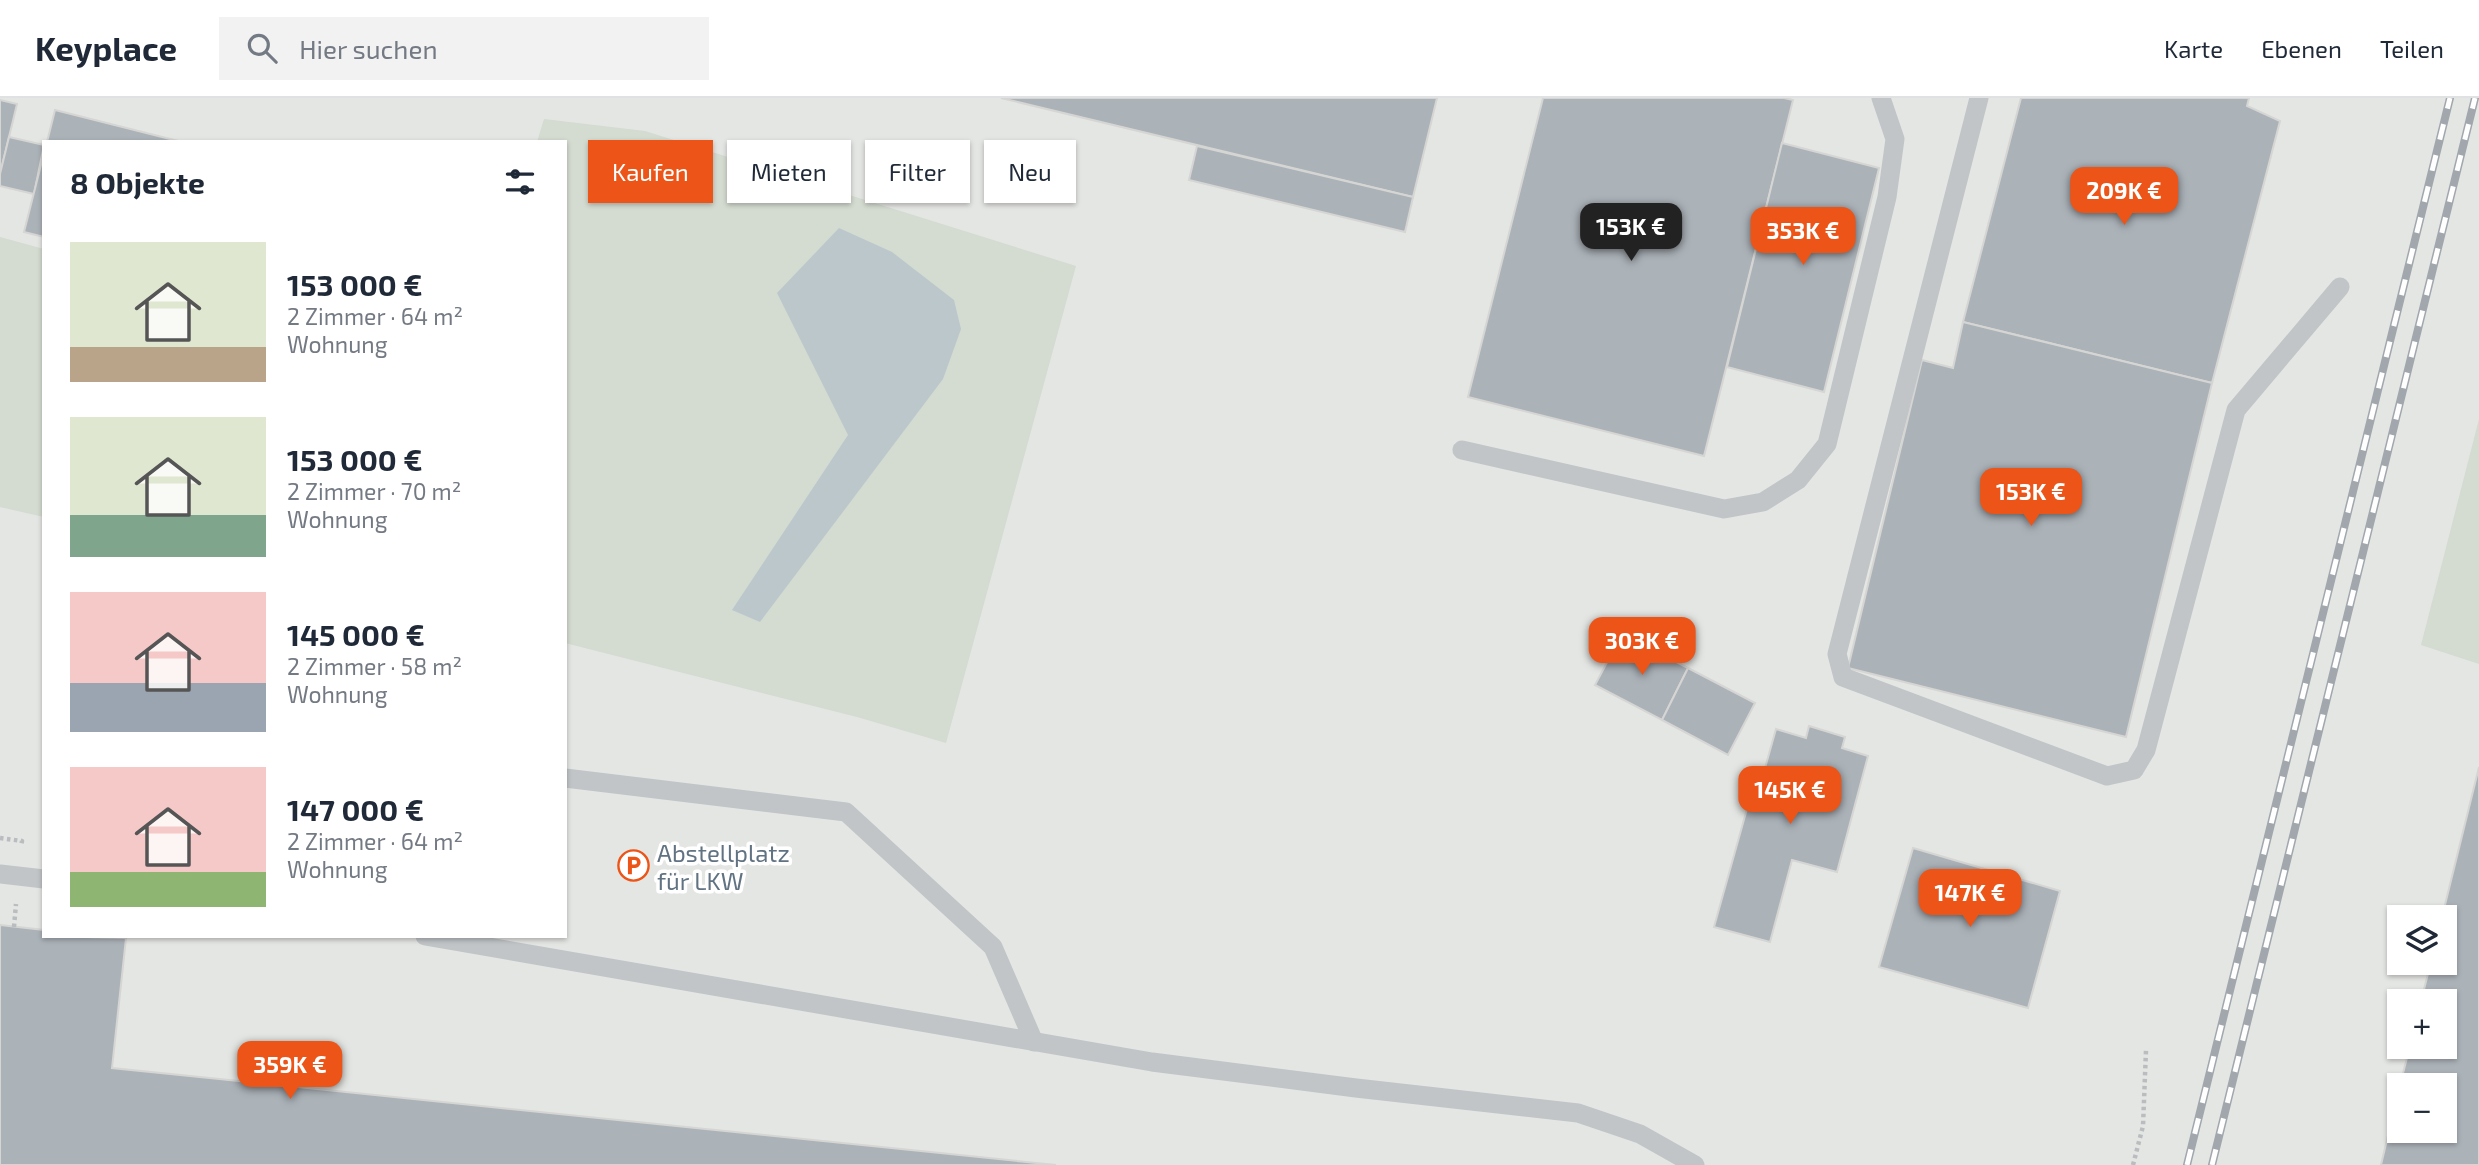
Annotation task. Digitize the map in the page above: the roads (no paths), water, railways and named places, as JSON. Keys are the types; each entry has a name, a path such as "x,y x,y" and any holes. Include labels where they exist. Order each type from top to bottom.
{"lane":[{"path":"1462,450 1724,509 1763,502 1798,480 1827,444 1887,197 1895,139 1881,98"},
{"path":"1979,98 1837,654 1843,677 2108,776 2134,770 2146,750 2236,410 2340,287"},
{"path":"567,778 846,812 993,947 1034,1042"},
{"path":"0,874 42,879"},
{"path":"436,938 1152,1062 1578,1113 1640,1134 1695,1165"}],"railway":[{"path":"2187,1165 2450,98"},
{"path":"2212,1165 2475,98"}],"place":[{"name":"Abstellplatz für LKW","path":"634,866"}]}
